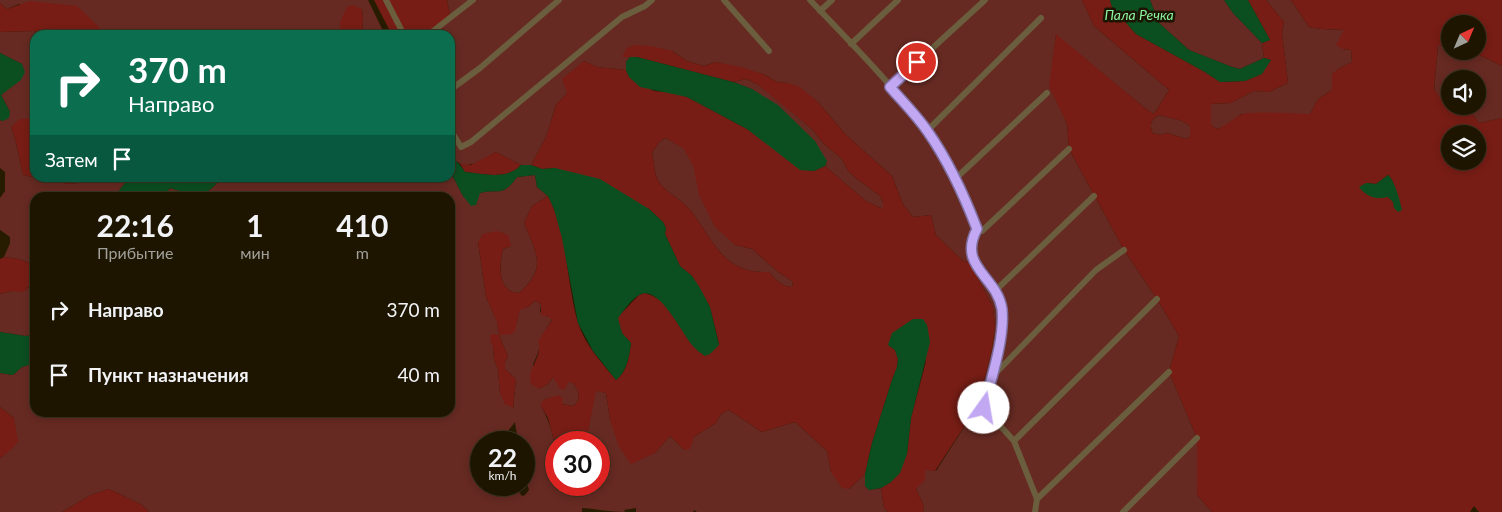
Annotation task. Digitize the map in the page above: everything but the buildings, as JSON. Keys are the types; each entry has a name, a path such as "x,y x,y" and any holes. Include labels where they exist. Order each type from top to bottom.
{"street":[{"path":"386,0 401,30"},
{"path":"434,30 473,0"},
{"path":"455,86 480,68 559,0"},
{"path":"455,136 462,147 471,142 622,17 645,6 652,0"},
{"path":"724,0 769,50"},
{"path":"810,0 890,87 927,131 955,179 977,229"},
{"path":"820,11 832,0"},
{"path":"851,44 898,0"},
{"path":"890,87 985,0"},
{"path":"927,131 1041,18"},
{"path":"955,179 1047,93"},
{"path":"977,229 982,231 1069,149"},
{"path":"995,291 1094,196"},
{"path":"977,229 972,239 971,251 974,261 995,291 1002,314 1000,341 984,408 1014,441 1037,499 1035,512"},
{"path":"992,378 1096,270 1124,250"},
{"path":"1014,441 1157,299"},
{"path":"1037,499 1169,372"},
{"path":"1123,512 1196,438"}],"shaded area":[{"path":"0,0 368,0 383,30 362,30 362,9 342,30 100,30 19,4 7,9 0,3"},
{"path":"374,0 447,0 450,15 432,30 389,30"},
{"path":"447,0 1082,0 1094,26 1169,90 1154,114 1056,35 1050,86 1067,124 1069,149 1124,250 1179,336 1169,372 1197,438 1197,495 1212,512 923,512 924,506 916,489 925,469 936,471 977,407 992,349 995,327 993,307 970,263 962,260 936,235 931,215 913,217 903,204 892,176 846,135 818,102 788,83 777,82 763,74 716,62 704,66 687,61 672,51 622,57 630,57 626,62 626,70 597,67 584,61 567,93 556,105 546,137 531,165 521,165 496,152 471,164 465,165 460,163 455,160 455,30 433,30 450,15"},
{"path":"1082,0 1110,0 1112,7 1136,34 1220,82 1245,81 1261,74 1271,60 1264,58 1262,43 1270,40 1248,0 1266,0 1284,22 1282,33 1288,83 1269,92 1254,91 1231,103 1211,104 1211,125 1217,129 1245,114 1263,112 1310,114 1318,99 1332,90 1332,74 1352,62 1351,50 1343,49 1336,45 1344,30 1309,27 1291,0 1502,0 1502,66 1486,58 1486,15 1441,15 1441,46 1438,45 1434,90 1441,99 1441,115 1473,115 1479,123 1502,118 1502,512 1479,512 1474,506 1470,512 1212,512 1197,495 1197,438 1169,372 1179,336 1124,250 1069,149 1067,124 1049,86 1056,34 1154,114 1169,90 1094,26","holes":["1159,115 1182,121 1190,126 1190,136 1187,139 1167,133 1161,135 1153,133 1151,127 1154,118","1388,175 1394,184 1393,202 1388,196 1366,183 1376,184"]},
{"path":"1150,0 1224,0 1233,13 1262,43 1264,58 1240,69 1189,50 1159,23"},
{"path":"1266,0 1291,0 1309,27 1345,30 1343,49 1351,50 1352,62 1338,69 1332,90 1318,99 1310,114 1241,114 1225,126 1217,129 1211,125 1210,104 1231,103 1254,91 1269,92 1288,83 1282,33 1284,22"},
{"path":"30,1 77,6 102,30 0,32 0,3 7,9"},
{"path":"353,5 362,9 362,30 341,30 340,22 347,7"},
{"path":"30,31 30,119 11,127 23,175 30,176 30,182 68,184 126,182 118,192 30,192 30,263 19,259 4,257 10,243 10,237 0,230 0,198 5,191 5,172 0,168 0,120 3,121 10,112 1,95 5,92 22,64 0,53 0,32"},
{"path":"635,45 651,46 672,51 687,61 704,66 716,62 741,67 763,74 777,82 800,87 818,102 846,135 892,176 903,204 913,217 931,215 936,235 962,260 970,263 993,307 995,327 992,349 977,407 935,471 925,470 925,480 916,489 924,506 923,512 888,512 884,508 881,488 891,482 907,454 911,418 926,361 888,345 895,350 898,359 897,367 872,443 865,474 849,489 842,488 831,472 827,451 795,422 762,432 729,410 721,414 716,423 694,437 690,449 684,450 670,436 655,453 631,464 619,447 610,420 606,393 596,391 588,431 551,431 541,403 545,399 559,395 563,399 562,404 573,406 579,398 573,383 568,382 565,389 560,389 553,377 548,384 539,389 531,384 531,373 539,352 538,341 552,320 541,315 541,304 535,301 528,307 520,310 515,331 512,334 499,335 497,322 486,297 478,242 483,234 497,231 508,235 511,246 503,249 501,277 507,288 519,293 534,276 537,260 524,223 532,206 548,196 555,211 563,242 578,323 589,346 616,380 625,368 629,358 631,343 622,333 617,318 639,295 645,293 663,302 694,347 719,344 710,307 692,276 680,266 665,234 666,228 663,222 649,209 555,168 542,169 531,165 546,137 556,105 567,93 562,79 584,61 597,67 626,70 629,77 654,91 674,93 687,97 747,129 814,171 825,166 866,201 883,209 880,196 848,171 842,159 824,144 812,129 757,84 746,79 733,82 637,57 622,57 627,48","holes":["666,138 683,148 693,165 699,195 715,227 735,245 752,249 778,272 792,281 793,287 782,284 769,272 741,268 730,262 714,244 691,211 659,182 656,176 652,153 660,141"]},
{"path":"1438,45 1441,46 1441,60 1486,60 1486,58 1502,66 1502,118 1479,123 1473,115 1486,115 1486,70 1441,70 1441,99 1434,91"},
{"path":"746,79 757,84 812,129 824,144 842,159 848,171 880,196 883,209 866,201 825,166 827,161 752,89 733,82"},
{"path":"1159,115 1182,121 1190,126 1190,136 1187,139 1167,133 1161,135 1153,133 1152,122"},
{"path":"30,118 30,176 23,175 11,127 20,119"},
{"path":"666,138 684,148 694,165 697,179 735,245 752,249 778,272 792,281 793,287 782,284 769,272 741,268 730,262 714,244 691,211 659,182 656,176 652,153 660,141"},
{"path":"496,152 521,165 509,173 487,175 465,172 460,164 471,165"},
{"path":"535,175 537,187 548,196 532,206 524,223 537,260 534,276 519,293 507,288 501,277 503,249 511,246 478,242 486,297 497,321 499,335 517,322 520,309 528,307 535,301 541,304 540,312 552,320 545,331 533,364 539,389 548,384 553,377 573,383 578,392 578,401 573,406 562,404 559,396 545,399 541,406 552,431 545,431 545,496 610,496 610,431 588,431 595,390 606,393 610,420 655,453 670,436 684,450 694,437 716,423 721,414 729,410 762,432 795,422 827,451 831,472 849,489 865,474 865,486 869,490 881,488 884,508 888,512 697,512 694,510 693,512 636,512 636,508 624,510 625,512 614,512 582,508 582,512 149,512 142,505 109,489 91,495 62,512 0,512 0,458 3,456 14,418 0,407 0,373 13,375 22,367 30,365 30,417 455,417 455,192 206,192 218,182 455,181 463,196 476,205 479,193 503,190 512,184 517,177","holes":["499,335 508,356 505,362 505,369 516,379 513,408 500,393 498,369 494,360 493,347"]},
{"path":"58,182 87,182 68,184"},
{"path":"170,188 185,192 166,192"},
{"path":"4,257 19,259 30,263 30,284 23,292 12,291 0,294 0,259"},
{"path":"30,287 30,336 0,332 0,294 23,291"},
{"path":"491,334 499,335 508,356 505,362 505,369 516,379 513,408 505,404 500,393 498,369 494,360 490,339"},
{"path":"0,407 14,418 18,441 13,448 0,458"},
{"path":"109,489 142,505 149,512 62,512 91,495"}],"water":[{"name":"Пала Речка","path":"1110,0 1150,0 1159,23 1189,50 1232,67 1240,69 1264,58 1271,60 1262,74 1245,81 1220,82 1136,34 1112,7"},
{"path":"1224,0 1248,0 1270,40 1262,43 1233,13"},
{"path":"0,53 22,64 25,72 21,80 1,95 10,112 9,118 3,121 0,120"},
{"path":"630,57 637,57 733,82 752,89 778,105 815,141 827,161 825,166 814,171 800,170 747,129 687,97 640,87 629,77 626,70 626,62"},
{"path":"455,160 465,172 487,175 509,173 521,165 531,165 542,169 555,168 600,179 649,209 663,222 666,228 665,234 680,266 692,276 710,307 719,345 710,354 705,356 688,340 662,303 647,293 639,295 630,302 618,318 622,333 631,343 625,368 616,380 593,351 578,323 562,238 554,209 548,196 537,187 535,175 517,177 504,190 480,193 476,205 471,206 455,181"},
{"path":"1388,175 1395,186 1400,202 1402,210 1398,212 1388,197 1372,197 1359,187 1366,183 1376,184"},
{"path":"126,182 218,182 206,192 185,192 170,188 166,192 118,192"},
{"path":"913,319 923,319 927,325 930,342 911,418 907,454 900,473 891,482 881,488 869,490 865,486 865,474 872,443 897,367 898,359 895,350 888,345 892,333"},
{"path":"0,332 30,336 30,365 22,367 13,375 0,373"}],"route":[{"path":"917,62 890,87 927,131 964,196 977,229 972,239 971,251 974,261 995,291 1001,306 1000,341 984,408"}]}
